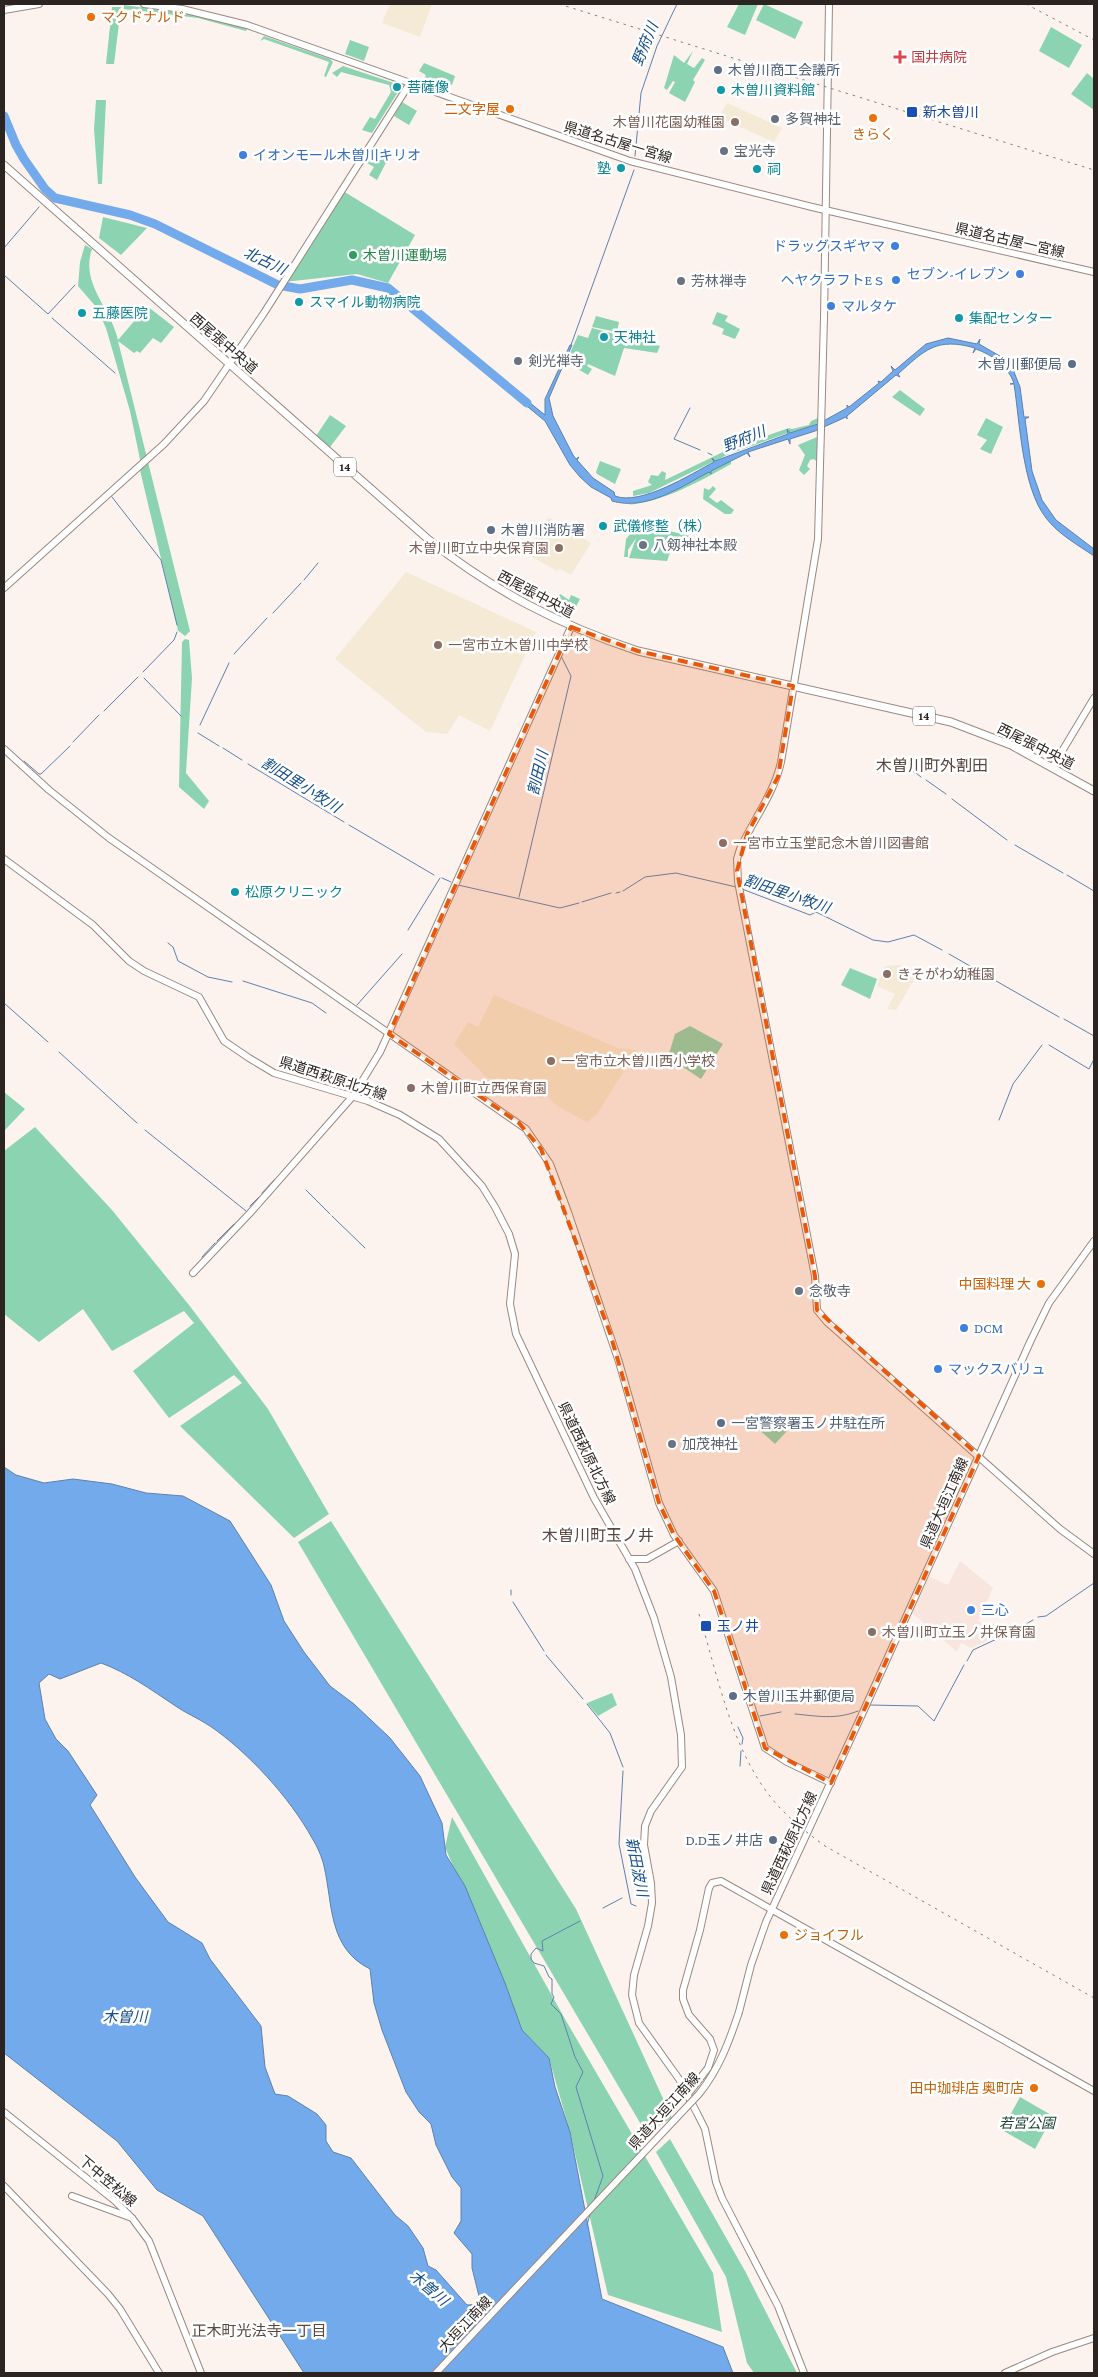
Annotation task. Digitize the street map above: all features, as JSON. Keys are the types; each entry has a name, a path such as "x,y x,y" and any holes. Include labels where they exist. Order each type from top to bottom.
{"main road":[{"name":"西尾張中央道","path":"4,165 429,540 465,568 528,606 571,626 638,651 910,712 966,727 1011,745 1094,791"}],"street":[{"path":"4,10 39,4"},
{"name":"県道名古屋一宮線","path":"144,4 182,9 240,23 630,161 1094,272"},
{"path":"829,4 818,539 778,777 740,849 737,859 738,882 815,1276 817,1310 827,1322 1066,1535 1094,1554"},
{"path":"4,588 171,436 204,401 284,282 410,83"},
{"path":"193,1273 250,1213 354,1096 389,1034 571,626"},
{"path":"1052,768 1094,698"},
{"name":"県道西萩原北方線","path":"4,749 49,790 109,838 526,1129 541,1148 550,1164 610,1333 656,1493 667,1522 714,1591 766,1749 794,1766 831,1783 771,1910 1094,2091"},
{"name":"県道西萩原北方線","path":"4,859 93,926 129,961 144,971 199,997 219,1034 232,1048 274,1073 354,1096 400,1115 439,1139 488,1194 505,1226 514,1248 515,1262 510,1304 516,1334 594,1498 630,1559 647,1599 666,1656 680,1727 682,1758 679,1771 651,1812 645,1826 645,1856 651,1883 652,1903 648,1926 634,1975 632,1995 639,2023 688,2094 705,2129 713,2170 722,2198 778,2306 804,2373"},
{"name":"県道大垣江南線","path":"831,1783 1047,1308 1094,1241"},
{"path":"630,1559 647,1559 679,1541"},
{"path":"688,2094 704,2075 714,2054 710,2039 689,2015 683,1999 683,1990 700,1930 709,1888 716,1881 726,1882 771,1910"},
{"name":"県道大垣江南線","path":"513,2291 710,2081 725,2054 739,2012 750,1965 771,1910"},
{"name":"下中笠松線","path":"4,2112 115,2201 132,2218 149,2241 201,2373"},
{"path":"4,2186 108,2294 120,2309 159,2373"},
{"path":"72,2196 132,2218"},
{"name":"大垣江南線","path":"436,2373 513,2291"},
{"path":"1004,2373 1052,2352 1094,2338"}],"highlighted area":[{"path":"571,627 638,651 793,686 778,777 747,834 737,871 815,1276 817,1310 979,1456 831,1783 765,1748 714,1591 674,1535 659,1503 610,1333 541,1149 519,1123 389,1034"}],"shaded area":[{"path":"390,4 432,4 420,37 382,23"},
{"path":"727,103 782,128 774,142 722,119 720,115"},
{"name":"木曽川町立中央保育園","path":"550,518 591,543 571,575 560,569 557,571 527,554 547,519"},
{"name":"一宮市立木曽川中学校","path":"406,572 536,632 490,731 459,715 447,734 426,732 335,659"},
{"path":"898,965 919,971 896,1010 887,1009 895,994 877,986 885,966"},
{"name":"一宮市立木曽川西小学校","path":"494,995 618,1048 637,1050 597,1114 587,1122 557,1106 545,1094 542,1099 525,1091 527,1082 515,1088 497,1077 495,1081 486,1077 454,1044 468,1022 478,1027"},
{"path":"960,1561 993,1588 978,1621 1002,1634 971,1648 961,1643 957,1652 912,1613 928,1576 948,1585"}],"green space":[{"path":"739,4 758,4 745,35 727,27"},
{"path":"764,4 803,22 795,39 756,20"},
{"path":"124,5 196,15 247,29 246,31 198,18 124,9"},
{"path":"112,7 121,7 114,64 106,64"},
{"path":"1051,27 1082,45 1069,68 1039,51"},
{"path":"264,36 330,59 333,62 326,77 324,76 329,62 264,39 260,41"},
{"path":"350,40 369,47 364,61 345,54"},
{"path":"693,51 687,64 694,68 702,58 705,60 693,80 695,82 685,102 669,93 675,82 673,81 667,90 664,88 674,55 684,63"},
{"path":"424,63 455,76 452,85 434,78 431,87 421,85 426,75 419,71"},
{"path":"343,66 394,83 398,92 372,133 362,130 370,117 375,119 391,92 389,85 341,72 337,77 332,73"},
{"path":"1087,73 1094,79 1094,110 1071,94"},
{"path":"96,100 106,100 102,184 98,184 94,129"},
{"path":"402,102 417,111 409,125 394,116"},
{"path":"373,148 389,157 377,180 369,175 374,167 365,162"},
{"name":"木曽川運動場","path":"343,191 415,235 388,283 357,274 284,282"},
{"path":"103,217 147,228 121,255 99,238"},
{"path":"85,245 92,249 89,262 93,284 118,340 147,306 174,327 161,343 153,338 140,353 137,351 134,353 118,341 190,631 185,636 176,629 178,630 139,466 141,464 130,411 106,328 97,308 78,286 80,262"},
{"path":"717,312 728,316 725,321 740,329 735,339 722,334 724,329 712,324"},
{"path":"596,316 619,322 617,332 592,327"},
{"path":"592,328 660,346 657,353 624,348 615,376 588,364 587,366 592,369 588,375 566,362 578,335 588,338"},
{"path":"900,390 925,409 920,416 892,397"},
{"path":"330,415 346,426 327,451 314,439"},
{"path":"818,418 818,424 789,433 788,429 788,433 732,453 733,447 789,428 809,425 811,421"},
{"path":"986,418 1003,427 991,454 980,449 987,440 977,435"},
{"path":"817,437 817,462 814,459 810,460 807,466 810,469 804,475 799,470 805,455 798,445"},
{"path":"725,451 729,454 649,493 633,496 633,491 652,485 648,482 651,475 658,476 662,471 666,473 665,480"},
{"path":"731,460 731,464 681,490 642,503 628,505 663,495"},
{"path":"600,461 621,469 615,484 597,474"},
{"path":"713,486 716,489 709,497 717,503 721,500 734,510 731,514 725,514 703,499 704,488 709,490"},
{"path":"636,527 653,527 690,536 686,548 683,547 682,552 671,550 667,561 629,558 636,538 628,550 628,557 624,557 626,539"},
{"path":"560,594 569,600 571,595 580,599 570,618 553,609"},
{"path":"185,639 189,640 192,678 186,773 209,801 204,809 179,787 182,642"},
{"path":"850,968 877,979 870,999 841,985"},
{"path":"690,1026 723,1044 701,1079 668,1057 675,1034"},
{"path":"4,1092 25,1109 4,1131"},
{"path":"35,1127 112,1210 189,1305 268,1409 329,1514 294,1538 180,1426 242,1383 234,1375 169,1418 133,1371 194,1323 184,1311 112,1351 83,1309 39,1342 4,1314 4,1151"},
{"path":"765,1419 787,1431 775,1444 756,1427"},
{"path":"331,1521 576,1909 672,2118 646,2133 298,1542"},
{"path":"612,1693 617,1705 598,1716 587,1703"},
{"path":"452,1817 565,2019 713,2273 722,2332 608,2295 570,2132 549,2058 522,2030 445,1847"},
{"name":"若宮公園","path":"1020,2097 1053,2116 1035,2149 1002,2130"},
{"path":"670,2139 745,2271 797,2373 754,2373 747,2363 726,2277 656,2152"}],"water":[{"path":"948,338 977,344 980,339 979,344 1005,359 1014,370 1018,368 1014,372 1020,387 1024,417 1029,417 1025,419 1032,471 1042,500 1056,520 1094,549 1094,556 1056,529 1038,505 1023,454 1014,384 1010,384 1014,383 1004,366 989,355 976,349 973,353 975,348 950,344 932,348 916,358 898,374 900,377 896,375 847,416 847,419 846,417 815,431 790,439 790,444 788,439 748,452 750,457 747,453 711,471 711,474 709,472 663,496 638,503 612,501 611,498 591,487 570,465 545,421 517,398 519,394 545,415 545,399 570,345 572,345 549,398 553,416 573,455 576,459 579,457 577,460 593,478 614,492 615,496 626,498 638,497 679,481 714,462 712,458 715,461 788,434 787,429 790,433 818,424 847,408 847,405 849,407 879,383 878,381 881,382 893,371 891,366 895,370 926,344"},
{"name":"木曽川","path":"4,1467 16,1475 44,1483 73,1479 112,1484 146,1493 183,1496 230,1521 271,1585 284,1621 304,1652 330,1686 354,1704 390,1738 420,1776 442,1823 446,1855 465,1886 522,2030 549,2058 555,2087 570,2132 602,2299 723,2347 733,2373 304,2373 203,2216 157,2190 117,2141 4,2053","holes":["101,1663 139,1682 178,1708 210,1726 239,1749 280,1792 314,1841 323,1863 331,1910 339,1937 346,1950 356,1960 370,1969 374,2003 382,2030 406,2092 419,2112 431,2124 436,2145 452,2177 461,2188 461,2221 454,2233 472,2254 472,2268 481,2304 467,2305 436,2270 428,2266 423,2248 408,2226 395,2215 351,2158 333,2152 326,2141 326,2125 317,2114 288,2096 275,2094 265,2067 261,2026 210,1959 202,1943 168,1922 135,1877 90,1805 97,1795 68,1751 56,1739 45,1719 39,1683 49,1674 60,1679"]}],"waterway":[{"name":"野府川","path":"635,156 641,93 657,46 677,4"},
{"name":"北古川","path":"4,116 24,159 45,189 55,198 130,215 155,224 278,285 300,289 352,280 388,288 527,403"},
{"name":"野府川","path":"571,345 634,170"},
{"path":"4,248 39,207"},
{"path":"4,275 48,314 75,285"},
{"path":"52,318 115,373"},
{"path":"690,408 674,439 700,450"},
{"path":"708,453 712,455"},
{"path":"112,497 161,560 177,625"},
{"path":"304,580 318,563"},
{"path":"273,613 301,583"},
{"path":"234,654 267,618"},
{"path":"143,672 174,640 177,632"},
{"name":"割田川","path":"519,897 571,676 561,656"},
{"path":"200,725 229,663"},
{"path":"104,711 138,677"},
{"path":"144,678 181,716"},
{"path":"73,742 99,715"},
{"name":"割田里小牧川","path":"198,733 219,746"},
{"path":"24,761 41,774 70,746"},
{"name":"割田里小牧川","path":"223,748 242,760"},
{"name":"割田里小牧川","path":"248,764 344,822"},
{"path":"912,770 921,777"},
{"path":"926,780 946,794"},
{"path":"952,799 1007,840"},
{"name":"割田里小牧川","path":"349,825 434,875"},
{"path":"1015,845 1063,873"},
{"name":"割田里小牧川","path":"623,891 645,877 676,873 736,887"},
{"path":"1067,875 1094,891"},
{"path":"408,930 440,878"},
{"name":"割田里小牧川","path":"442,878 451,882"},
{"name":"割田川","path":"458,885 560,908 579,903"},
{"name":"割田里小牧川","path":"742,889 810,915 816,912 873,940 888,942 914,935 942,950"},
{"name":"割田里小牧川","path":"616,893 620,892"},
{"name":"割田里小牧川","path":"582,902 611,893"},
{"path":"168,943 173,947 178,961 208,977 232,982"},
{"path":"357,1005 402,954"},
{"name":"割田里小牧川","path":"949,954 1059,1017"},
{"path":"243,981 312,1003 326,1013"},
{"path":"4,1003 48,1042"},
{"name":"割田里小牧川","path":"1064,1019 1094,1036"},
{"path":"999,1120 1013,1084 1042,1045"},
{"path":"1049,1045 1089,1069 1094,1059"},
{"path":"59,1052 137,1123"},
{"path":"145,1130 246,1211"},
{"path":"262,1193 275,1179"},
{"name":"新田波川","path":"306,1190 330,1214"},
{"path":"250,1206 259,1197"},
{"name":"新田波川","path":"332,1216 365,1248"},
{"path":"217,1241 234,1224"},
{"path":"202,1257 215,1243"},
{"name":"新田波川","path":"1038,1617 1046,1616 1094,1583"},
{"name":"新田波川","path":"511,1590 511,1595"},
{"name":"新田波川","path":"513,1602 544,1651"},
{"name":"新田波川","path":"967,1661 973,1650 1033,1620"},
{"name":"新田波川","path":"546,1655 583,1699"},
{"name":"新田波川","path":"870,1705 918,1706 934,1721 964,1665"},
{"name":"新田波川","path":"587,1704 610,1733 623,1767"},
{"name":"新田波川","path":"795,1714 842,1716 858,1711"},
{"name":"新田波川","path":"760,1716 781,1712"},
{"name":"新田波川","path":"738,1727 743,1738 742,1744"},
{"name":"新田波川","path":"740,1766 741,1751"},
{"name":"新田波川","path":"623,1771 619,1844 631,1904 636,1906"},
{"path":"603,1908 622,1898"},
{"path":"580,1921 542,1941 543,1951 536,1948 531,1954 531,1959 534,1963 544,1966 549,1977 552,1979 552,1994 554,1997 551,2004 561,2014 575,2057 583,2072 576,2087 603,2176 594,2201"},
{"path":"587,2225 590,2214"}],"railway":[{"path":"559,4 1094,170"},
{"path":"1026,4 1094,40"},
{"path":"699,1614 727,1711 736,1735 746,1758 759,1780 785,1813 825,1846 1094,1998"}],"place":[{"name":"マクドナルド","path":"91,17"},
{"name":"国井病院","path":"900,57"},
{"name":"木曽川商工会議所","path":"718,70"},
{"name":"菩薩像","path":"397,87"},
{"name":"木曽川資料館","path":"721,90"},
{"name":"二文字屋","path":"510,109"},
{"name":"新木曽川","path":"912,112"},
{"name":"きらく","path":"873,118"},
{"name":"多賀神社","path":"775,119"},
{"name":"木曽川花園幼稚園","path":"735,122"},
{"name":"宝光寺","path":"724,151"},
{"name":"イオンモール木曽川キリオ","path":"243,155"},
{"name":"塾","path":"621,168"},
{"name":"祠","path":"757,169"},
{"name":"ドラッグスギヤマ","path":"895,246"},
{"name":"木曽川運動場","path":"353,255"},
{"name":"セブン-イレブン","path":"1020,274"},
{"name":"ヘヤクラフトEｓ","path":"896,280"},
{"name":"芳林禅寺","path":"681,281"},
{"name":"スマイル動物病院","path":"299,302"},
{"name":"マルタケ","path":"831,306"},
{"name":"五藤医院","path":"82,313"},
{"name":"集配センター","path":"959,318"},
{"name":"天神社","path":"604,337"},
{"name":"剣光禅寺","path":"518,361"},
{"name":"木曽川郵便局","path":"1072,364"},
{"name":"武儀修整（株）","path":"603,526"},
{"name":"木曽川消防署","path":"491,530"},
{"name":"八剱神社本殿","path":"643,545"},
{"name":"木曽川町立中央保育園","path":"559,548"},
{"name":"一宮市立木曽川中学校","path":"438,645"},
{"name":"一宮市立玉堂記念木曽川図書館","path":"723,843"},
{"name":"松原クリニック","path":"235,892"},
{"name":"きそがわ幼稚園","path":"887,974"},
{"name":"一宮市立木曽川西小学校","path":"551,1061"},
{"name":"木曽川町立西保育園","path":"411,1088"},
{"name":"中国料理 大","path":"1041,1284"},
{"name":"念敬寺","path":"799,1291"},
{"name":"DCM","path":"964,1328"},
{"name":"マックスバリュ","path":"938,1369"},
{"name":"一宮警察署玉ノ井駐在所","path":"721,1423"},
{"name":"加茂神社","path":"672,1444"},
{"name":"三心","path":"971,1610"},
{"name":"玉ノ井","path":"706,1626"},
{"name":"木曽川町立玉ノ井保育園","path":"872,1632"},
{"name":"木曽川玉井郵便局","path":"733,1696"},
{"name":"D.D玉ノ井店","path":"773,1840"},
{"name":"ジョイフル","path":"784,1935"},
{"name":"田中珈琲店 奥町店","path":"1034,2088"}],"district":[{"name":"木曽川町外割田","path":"932,765"},
{"name":"木曽川町玉ノ井","path":"598,1535"},
{"name":"正木町光法寺一丁目","path":"259,2331"}]}
